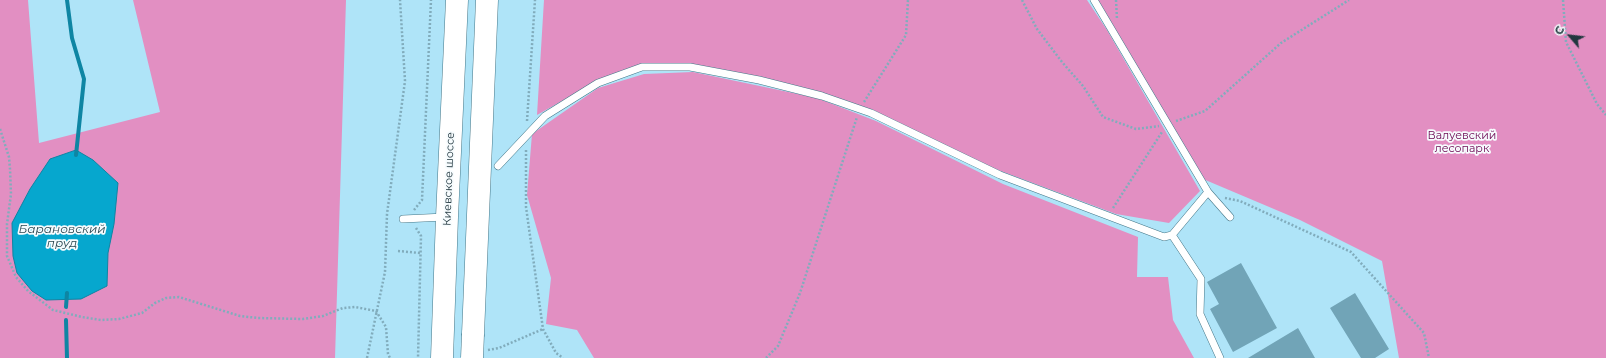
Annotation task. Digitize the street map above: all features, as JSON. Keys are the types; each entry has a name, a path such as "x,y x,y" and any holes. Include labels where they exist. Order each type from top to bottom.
{"highway":[{"name":"Киевское шоссе","path":"442,358 457,0"},
{"path":"477,348 487,0"}],"lane":[{"path":"1095,1 1210,194 1230,217"},
{"path":"498,166 545,116 598,83 642,67 690,67 759,80 822,96 860,109 1000,175 1164,237 1172,235 1210,194"},
{"path":"404,219 447,217"},
{"path":"1172,235 1202,279 1200,314 1220,358"}],"path":[{"path":"367,358 384,272 388,214 405,81 400,0"},
{"path":"418,358 421,236 415,227 414,210 422,200 431,0"},
{"path":"535,0 526,137 526,207 543,329 556,353 563,358"},
{"path":"766,358 778,346 800,293 860,109 906,35 908,0"},
{"path":"1022,0 1037,29 1083,86 1103,117 1136,129 1167,124 1205,111 1281,43 1349,0"},
{"path":"1563,0 1566,42 1597,104 1606,115"},
{"path":"1108,215 1167,124"},
{"path":"0,129 9,157 10,169 11,194 7,256 16,277 28,291 53,310 101,320 119,319 142,313 155,303 166,298 179,297 240,316 258,318 303,319 323,316 343,308 356,307 376,311 386,327 388,354 390,358"},
{"path":"1210,194 1240,201 1351,252 1424,333 1429,358"},
{"path":"398,251 420,253"},
{"path":"477,348 499,348 543,329"}],"green space":[{"path":"0,0 28,0 39,143 160,112 133,0 346,0 335,358 0,358"},
{"path":"544,0 1087,0 1107,30 1200,191 1169,223 1116,214 990,167 875,111 820,92 754,76 642,66 601,79 537,115"},
{"name":"Валуевский лесопарк","path":"1095,0 1606,0 1606,358 1399,358 1382,261 1300,220 1203,179"},
{"path":"693,72 817,98 876,121 1003,184 1138,237 1137,277 1168,277 1173,320 1194,358 594,358 577,330 546,324 551,278 527,195 532,134 598,88 644,74"}],"water":[{"name":"Барановский пруд","path":"76,150 93,160 118,183 114,224 108,253 107,286 81,299 46,300 32,291 17,273 13,256 12,223 30,189 50,159"}],"building":[{"path":"1241,263 1277,328 1233,352 1210,309 1219,304 1207,282"},
{"path":"1355,293 1389,349 1375,358 1361,358 1330,308"},
{"path":"1298,328 1315,358 1248,358"}],"waterway":[{"path":"67,0 72,38 84,79 76,155"},
{"path":"66,307 67,293"},
{"path":"66,320 67,358"}]}
